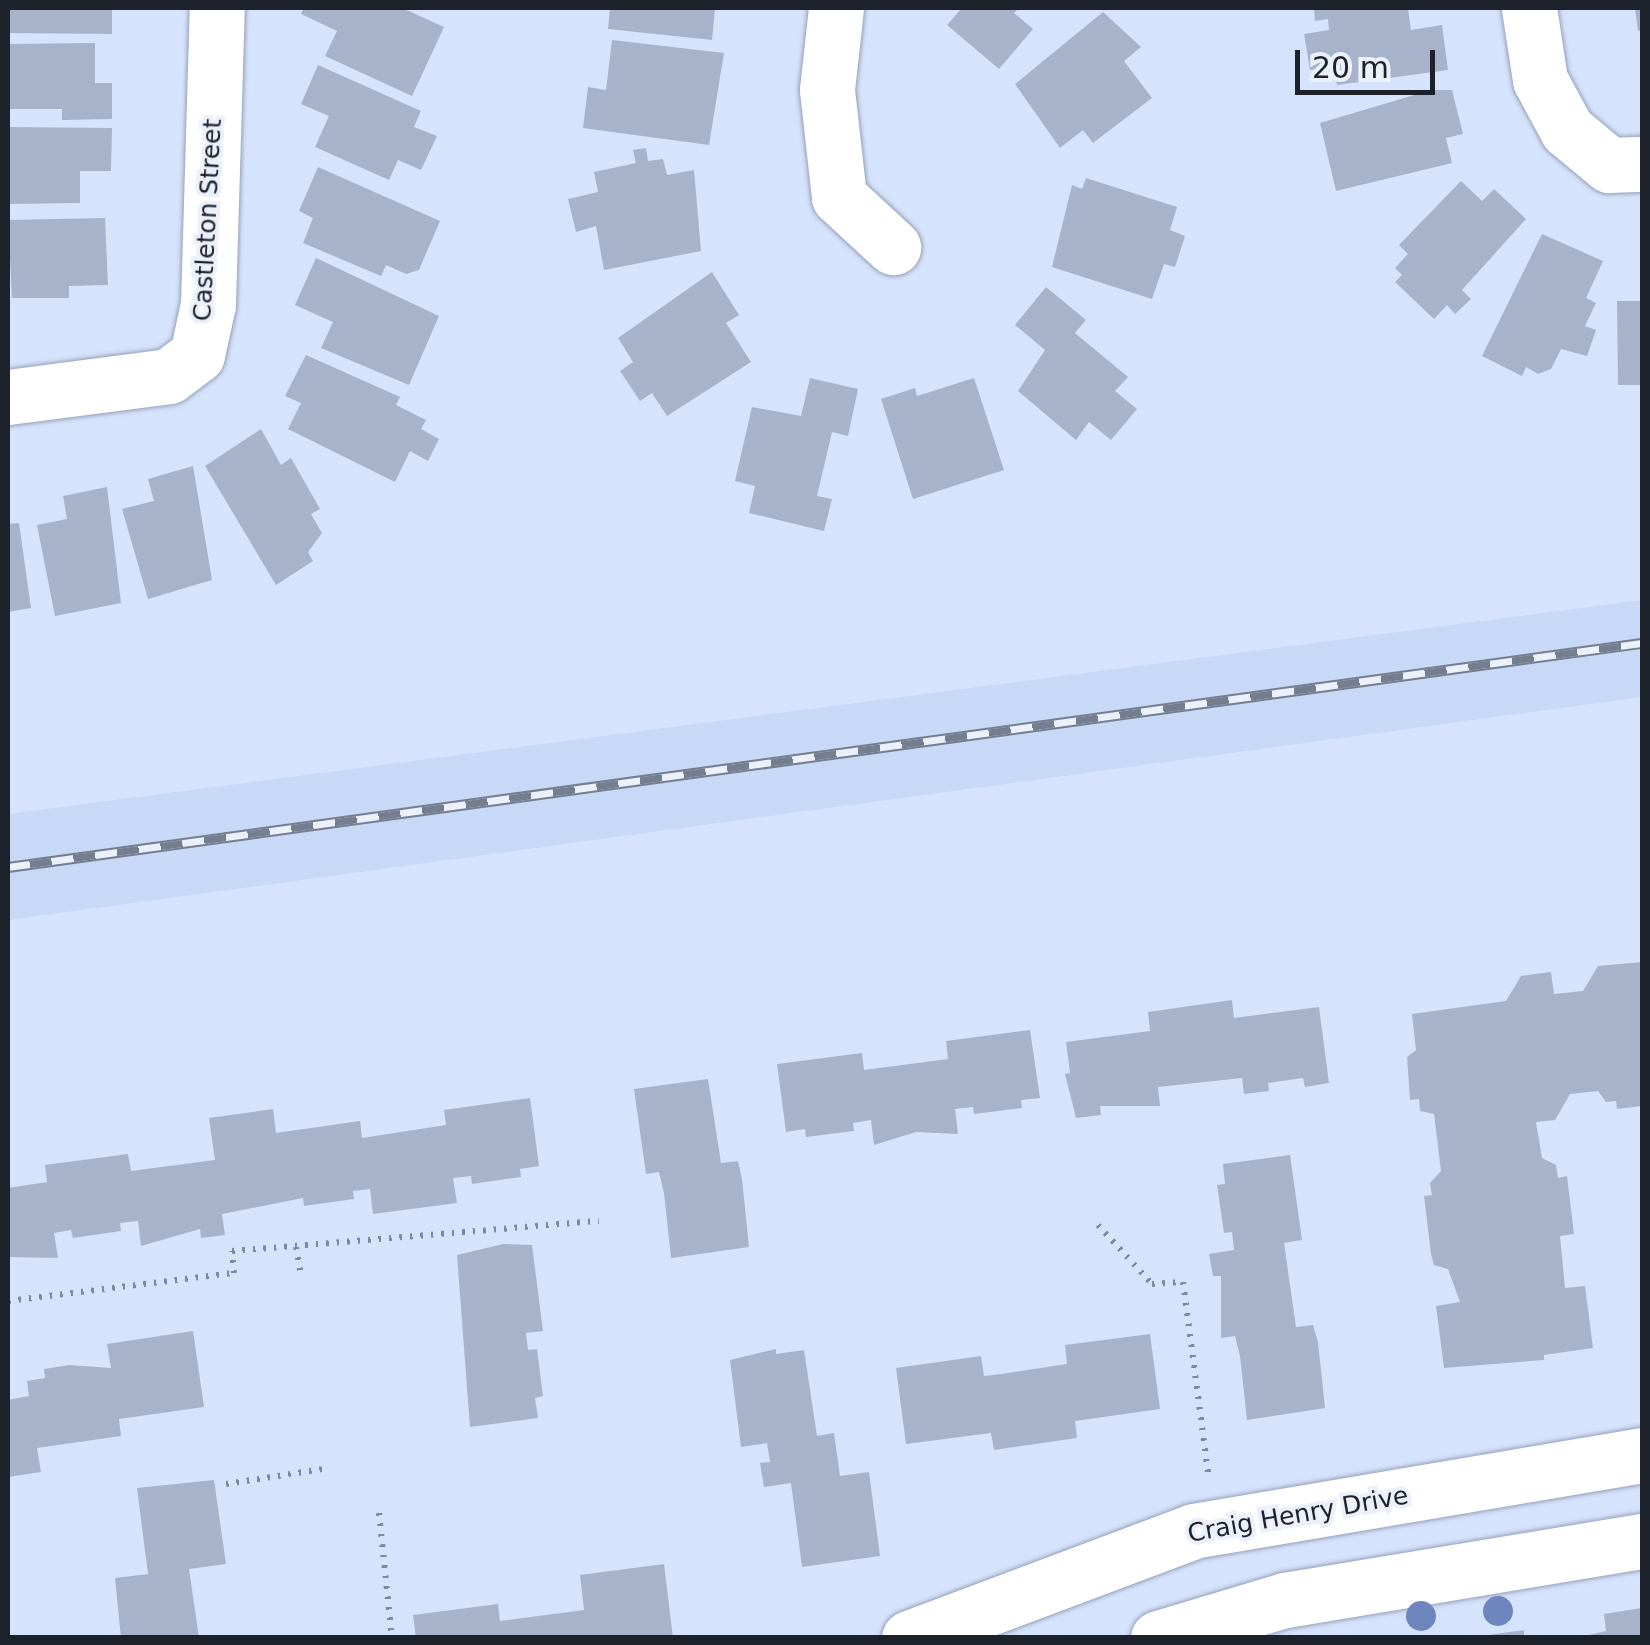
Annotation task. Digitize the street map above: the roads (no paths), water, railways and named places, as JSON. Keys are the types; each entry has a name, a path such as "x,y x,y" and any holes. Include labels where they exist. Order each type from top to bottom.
{"street":[{"name":"Castleton Street","path":"8,397 169,376 197,355 208,304 217,8"},
{"path":"836,8 827,90 839,197 893,247"},
{"path":"1529,8 1540,80 1568,130 1610,165 1642,164"},
{"name":"Craig Henry Drive","path":"909,1638 1194,1530 1642,1454"},
{"path":"1158,1638 1285,1600 1642,1541"}],"railway":[{"path":"8,867 1642,643"}]}
